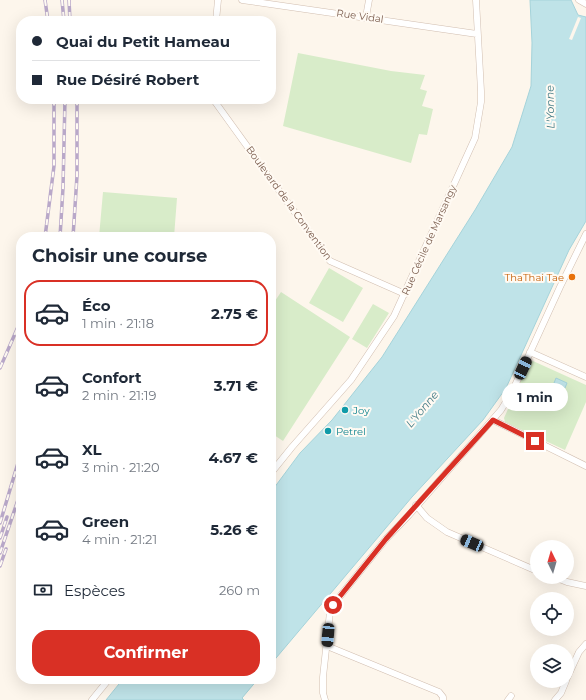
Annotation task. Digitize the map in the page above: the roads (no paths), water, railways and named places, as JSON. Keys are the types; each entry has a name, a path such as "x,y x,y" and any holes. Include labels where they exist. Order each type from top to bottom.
{"street":[{"path":"216,16 218,0"},
{"name":"Rue Vidal","path":"242,0 477,34"},
{"path":"366,17 368,0"},
{"name":"Rue Cécile de Marsangy","path":"276,468 350,380 394,316 475,138 482,91 477,34 476,0"},
{"path":"579,0 586,4"},
{"name":"Boulevard de la Convention","path":"217,104 330,261 404,294"},
{"path":"325,700 323,693 323,677 330,612 333,605 386,539 501,410 512,392 586,234"},
{"path":"530,352 586,377"},
{"path":"493,420 586,466"},
{"path":"416,505 427,518 447,532 530,568"},
{"path":"574,583 586,586"},
{"path":"574,663 579,652 586,644"},
{"path":"327,646 439,692 443,697 443,700"},
{"path":"92,700 104,684"},
{"path":"555,700 562,688"}],"water":[{"name":"L'Yonne","path":"530,0 571,0 578,15 586,17 586,221 569,250 506,388 483,420 412,497 276,658 276,485 300,453 332,420 382,357 475,210 512,147 531,86 532,43"},
{"path":"556,378 567,383 565,388 554,383"},
{"path":"119,684 254,684 242,698 244,700 106,700"}],"railway":[{"path":"45,0 47,16"},
{"path":"62,0 64,16"},
{"path":"69,0 70,16"},
{"path":"46,232 54,166 54,104"},
{"path":"60,232 65,104"},
{"path":"73,232 77,176 77,104"},
{"path":"0,368 16,331"},
{"path":"0,523 16,470"},
{"path":"0,553 16,506"},
{"path":"0,538 7,517"},
{"path":"0,566 6,549"}],"place":[{"name":"ThaThai Tae","path":"572,277"},
{"name":"Joy","path":"345,410"},
{"name":"Petrel","path":"328,431"}]}
